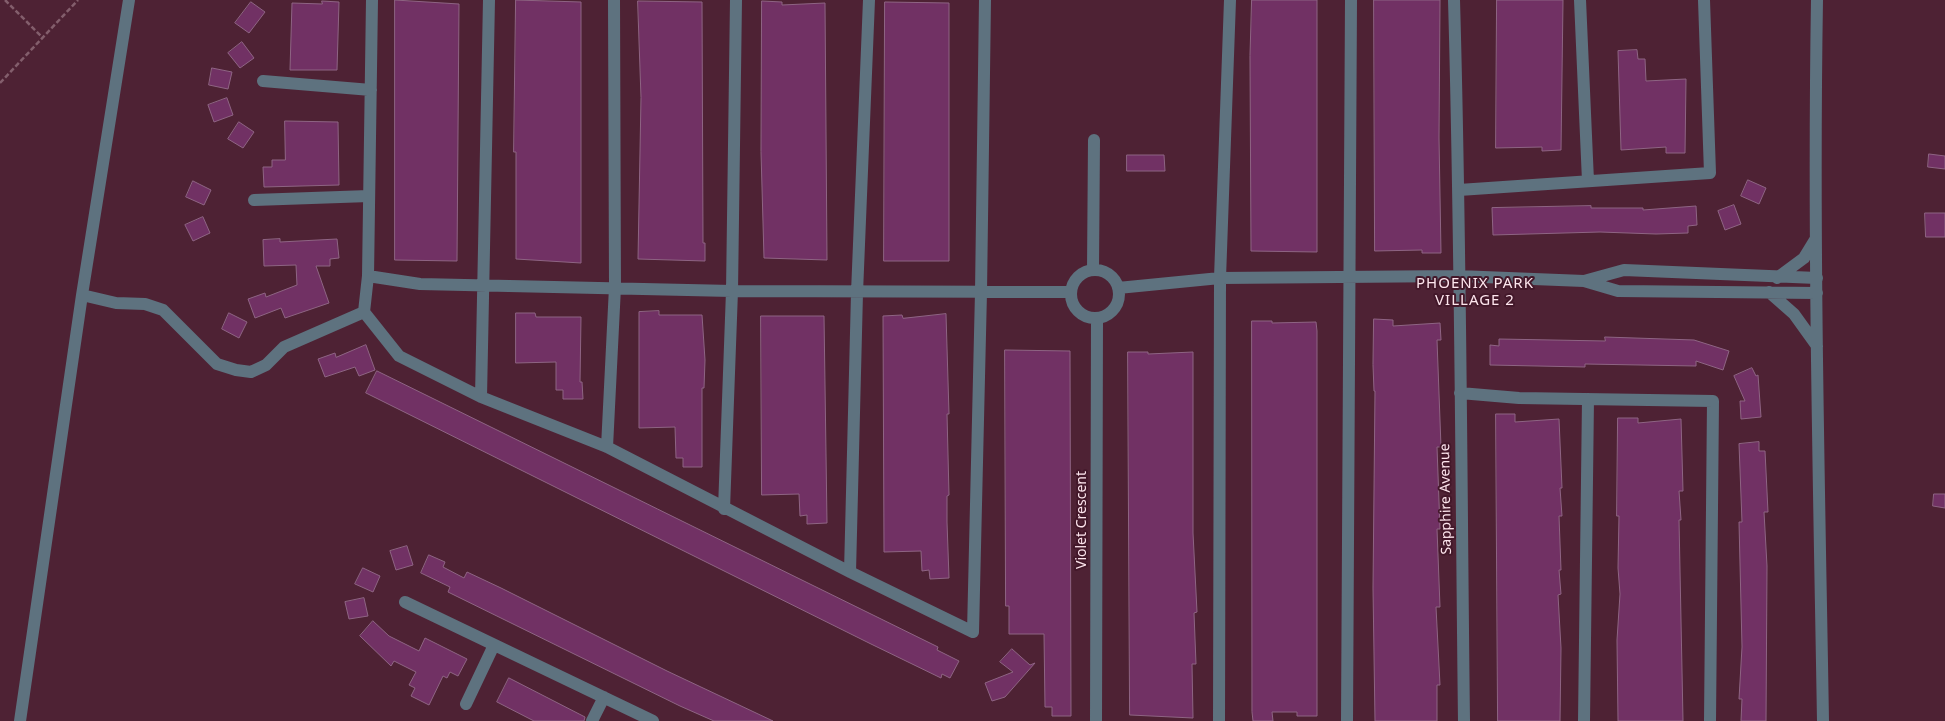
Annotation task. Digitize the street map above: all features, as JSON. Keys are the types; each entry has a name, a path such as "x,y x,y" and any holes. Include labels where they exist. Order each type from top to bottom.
{"street":[{"path":"20,721 82,295 129,0"},
{"path":"372,0 368,276 364,312 399,356 481,397 607,447 724,509 973,632 982,292 985,0"},
{"path":"481,397 489,0"},
{"path":"607,447 615,287 614,0"},
{"path":"724,509 732,291 736,0"},
{"path":"850,572 857,293 869,0"},
{"path":"1219,721 1220,278 1230,0"},
{"path":"1346,721 1351,0"},
{"name":"Sapphire Avenue","path":"1454,0 1459,190 1458,276 1464,721"},
{"path":"1580,0 1588,181"},
{"path":"1459,190 1710,173 1704,0"},
{"path":"1818,0 1816,238 1823,721"},
{"path":"263,82 371,90"},
{"path":"1093,270 1094,140"},
{"path":"254,200 369,196"},
{"path":"1777,278 1804,258 1816,238"},
{"path":"1093,270 1109,275 1118,288 1119,296 1116,304 1105,316 1097,318 1088,317 1076,308 1071,292 1078,277 1085,272 1093,270"},
{"path":"1584,281 1624,270 1777,278 1817,278"},
{"path":"368,276 420,284 857,293 1071,292"},
{"path":"1118,288 1220,278 1458,276 1584,281 1618,291 1817,293"},
{"path":"1769,292 1794,314 1817,346"},
{"path":"82,295 116,303 145,304 164,310 217,364 251,372 266,365 284,346 364,312"},
{"name":"Violet Crescent","path":"1096,721 1097,318"},
{"path":"1460,393 1519,398 1713,401 1710,721"},
{"path":"1584,721 1588,399"},
{"path":"405,602 654,721"},
{"path":"466,704 494,645"},
{"path":"592,721 604,697"}],"path":[{"path":"5,0 43,38"},
{"path":"0,83 78,0"}],"building":[{"path":"395,0 459,4 457,261 395,260"},
{"path":"516,0 581,2 581,263 516,259 516,152 514,152"},
{"path":"1252,0 1317,0 1317,252 1251,251 1250,56"},
{"path":"1374,0 1440,0 1439,138 1441,253 1422,253 1422,250 1375,251"},
{"path":"1497,0 1563,0 1561,150 1542,151 1542,147 1496,148"},
{"path":"322,1 339,2 337,70 290,70 292,3 322,4"},
{"path":"638,1 702,2 703,243 705,243 705,261 638,259 641,98"},
{"path":"762,1 782,2 782,5 825,3 827,260 764,258 761,152"},
{"path":"251,2 265,12 249,33 235,23"},
{"path":"885,2 949,3 949,261 884,261"},
{"path":"242,42 254,58 240,68 228,53"},
{"path":"1637,50 1638,59 1645,59 1646,81 1686,79 1685,153 1666,153 1666,147 1621,150 1618,51"},
{"path":"212,68 232,72 228,89 209,85"},
{"path":"227,98 233,115 214,122 208,105"},
{"path":"285,121 338,122 339,185 264,187 263,167 272,167 272,160 285,160"},
{"path":"239,122 254,132 243,148 228,139"},
{"path":"1929,154 1945,156 1945,169 1928,167"},
{"path":"1127,155 1164,155 1165,171 1127,171"},
{"path":"1748,180 1766,188 1759,204 1741,196"},
{"path":"193,181 211,190 204,205 186,197"},
{"path":"1734,205 1741,224 1725,230 1718,211"},
{"path":"1591,206 1591,208 1643,208 1643,210 1696,206 1697,225 1688,226 1688,233 1600,232 1493,235 1492,208"},
{"path":"1925,213 1945,213 1945,237 1926,237"},
{"path":"203,217 210,233 193,241 185,225"},
{"path":"280,239 280,242 337,239 339,258 330,259 330,266 316,266 329,303 285,318 281,308 255,318 248,299 265,293 266,297 297,285 296,265 264,266 263,240"},
{"path":"659,311 659,315 702,315 705,360 704,388 702,388 702,467 683,467 683,458 676,458 675,427 639,428 639,312"},
{"path":"229,313 247,322 239,338 222,329"},
{"path":"516,313 535,313 536,317 581,317 580,382 582,382 583,399 563,399 563,390 556,390 556,362 516,363"},
{"path":"946,314 949,414 947,414 949,495 947,496 947,522 949,578 930,579 929,570 922,571 921,551 884,552 883,316 902,315 903,318"},
{"path":"761,316 824,316 827,523 807,524 807,515 800,516 799,494 762,495"},
{"path":"1374,319 1393,320 1393,326 1440,323 1441,340 1437,340 1441,447 1437,447 1440,529 1437,529 1440,607 1436,607 1440,685 1437,685 1437,721 1375,721 1373,588"},
{"path":"1252,321 1272,321 1272,323 1316,322 1317,331 1317,716 1297,716 1297,712 1272,712 1273,721 1253,721 1252,712"},
{"path":"1605,337 1694,340 1729,351 1723,370 1696,361 1696,366 1585,364 1585,367 1490,365 1490,345 1499,346 1499,339 1605,341"},
{"path":"366,345 375,370 359,376 355,367 325,377 318,359 335,353 336,357"},
{"path":"1005,350 1070,351 1071,716 1052,716 1052,707 1045,707 1044,634 1009,634 1009,606 1006,606"},
{"path":"1128,352 1148,352 1148,354 1193,352 1193,533 1197,612 1194,613 1196,664 1192,664 1193,718 1130,715"},
{"path":"1752,368 1756,376 1758,375 1761,417 1741,419 1740,401 1745,401 1734,376"},
{"path":"377,371 938,647 937,650 959,661 950,678 942,674 941,678 366,393"},
{"path":"1496,414 1515,414 1515,422 1559,419 1562,488 1560,488 1562,516 1559,516 1561,594 1558,595 1561,648 1560,721 1498,721"},
{"path":"1618,418 1638,418 1638,423 1681,419 1683,491 1679,491 1681,520 1679,520 1683,721 1618,721 1617,640 1620,594 1618,568 1619,516 1617,516"},
{"path":"1759,442 1759,451 1765,451 1768,512 1764,512 1767,566 1766,721 1741,721 1742,699 1739,699 1742,647 1739,522 1742,522 1739,444"},
{"path":"1934,494 1945,494 1945,508 1933,506"},
{"path":"407,546 413,565 396,570 390,551"},
{"path":"429,555 445,562 443,567 464,578 467,572 773,721 714,721 680,706 448,592 450,587 421,573"},
{"path":"363,568 380,576 373,592 355,584"},
{"path":"364,598 368,616 349,619 345,602"},
{"path":"373,621 389,636 419,651 425,638 467,659 458,676 450,672 447,678 443,676 429,705 411,696 415,688 409,685 416,672 394,661 391,666 360,636"},
{"path":"1012,649 1030,665 1035,663 1005,697 992,701 985,683 1013,672 1000,662"},
{"path":"509,678 585,717 584,721 534,721 497,702"}],"district":[{"name":"PHOENIX PARK VILLAGE 2","path":"1475,292"}]}
